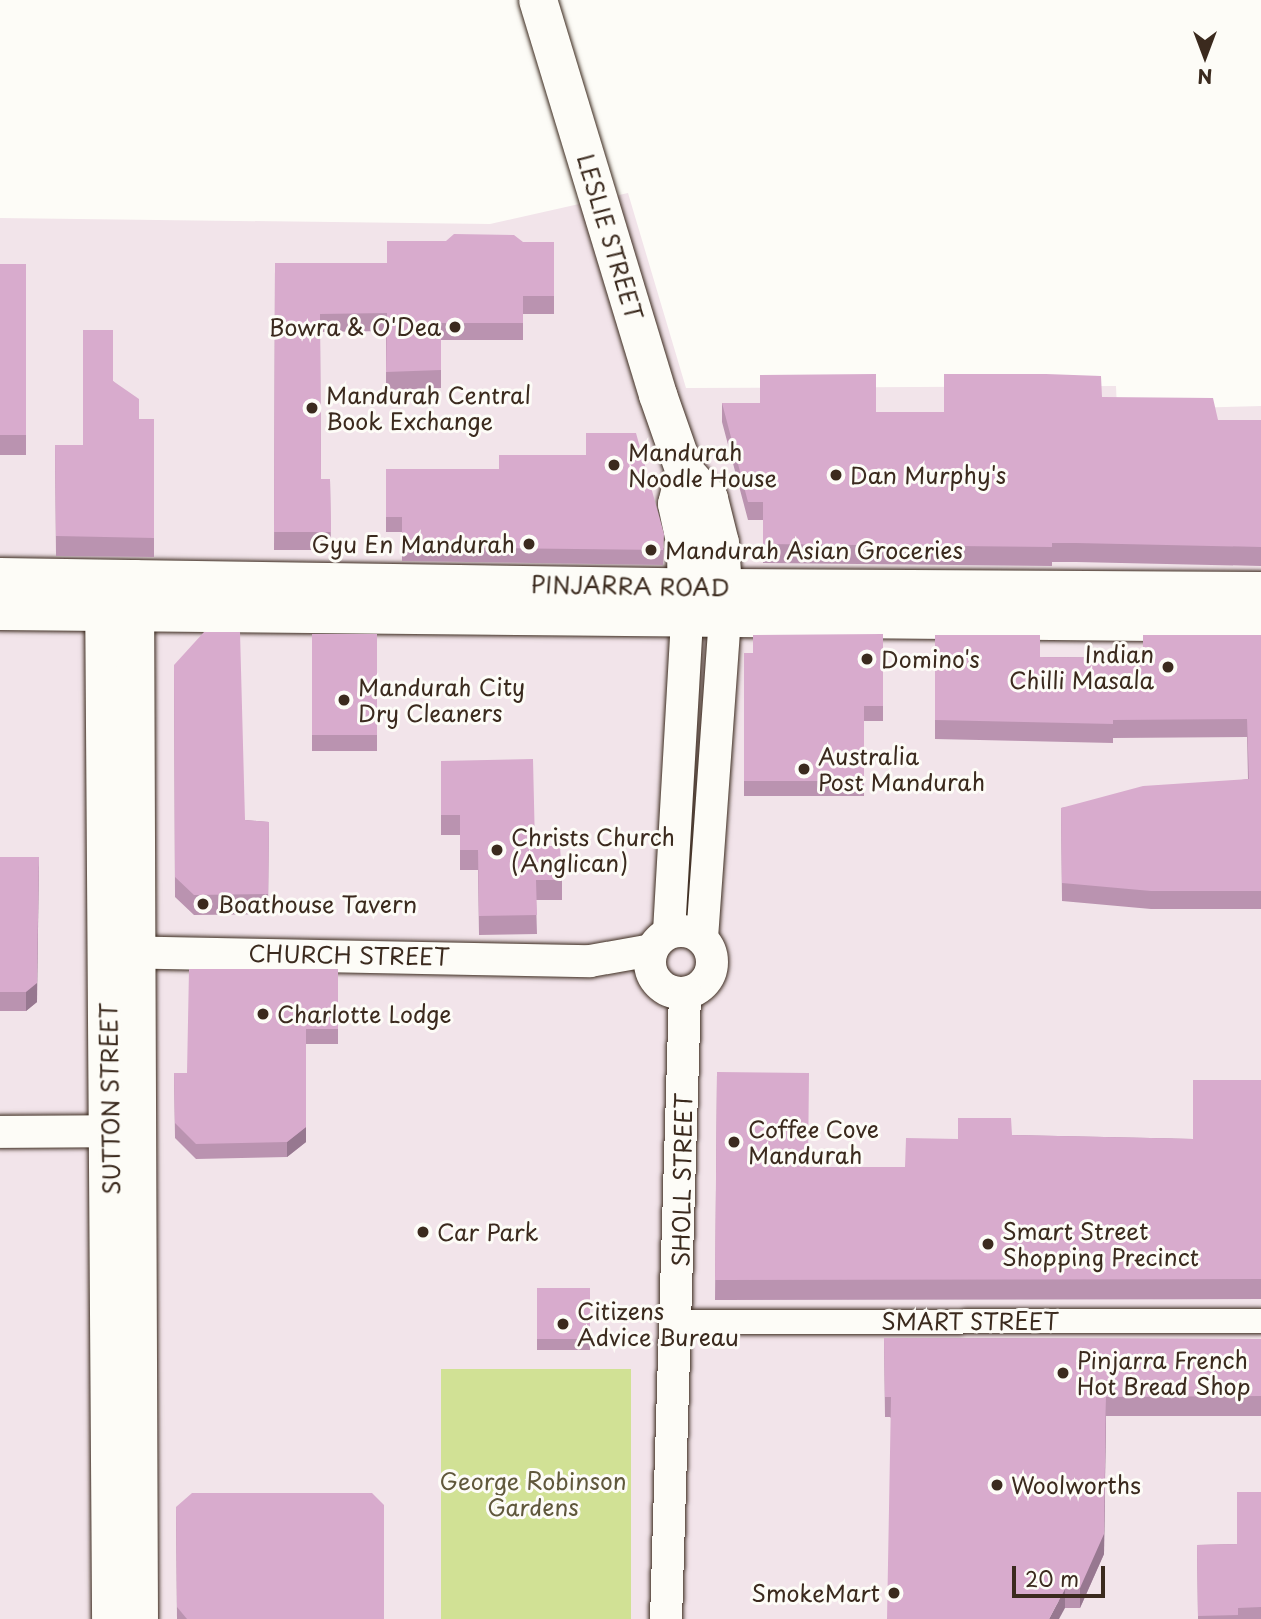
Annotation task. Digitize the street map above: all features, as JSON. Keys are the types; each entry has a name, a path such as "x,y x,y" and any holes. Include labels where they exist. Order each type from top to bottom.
{"main road":[{"name":"LESLIE STREET","path":"538,0 685,472 677,505 706,602"},
{"name":"PINJARRA ROAD","path":"0,577 120,596"},
{"name":"PINJARRA ROAD","path":"706,602 1261,590"},
{"name":"PINJARRA ROAD","path":"0,611 120,596 706,602 1261,624"},
{"name":"SUTTON STREET","path":"111,1619 124,1131 120,596"},
{"name":"SUTTON STREET","path":"124,1131 139,1619"}],"street":[{"path":"706,602 702,938 712,965 704,984 672,988 649,964 660,941 706,602"},
{"path":"660,941 687,931 702,938"},
{"name":"CHURCH STREET","path":"124,952 590,961 660,941"},
{"name":"CHURCH STREET","path":"590,961 672,988"},
{"name":"SHOLL STREET","path":"666,1619 679,1322 672,988"},
{"path":"0,1132 124,1131"},
{"name":"SMART STREET","path":"679,1322 1261,1321"}],"shaded area":[{"path":"628,193 686,388 1116,386 1117,410 1261,406 1261,1619 0,1619 0,218 490,224"}],"green space":[{"name":"George Robinson Gardens","path":"441,1369 631,1369 631,1619 441,1619"}],"building":[{"path":"454,234 514,235 523,242 554,242 554,296 523,296 523,323 441,323 441,370 386,372 387,313 320,314 321,479 330,479 331,532 274,532 275,263 387,263 387,241 446,241"},
{"path":"0,264 26,264 26,435 0,435"},
{"path":"83,330 113,330 113,381 139,399 139,419 154,419 154,538 56,536 55,445 83,445"},
{"path":"876,374 876,412 944,412 944,374 1101,376 1102,397 1213,398 1218,420 1261,420 1261,547 1076,543 1052,543 1052,547 763,544 763,502 748,502 722,403 760,403 760,375"},
{"path":"586,433 636,433 664,534 663,550 402,547 402,517 386,517 386,469 499,469 499,455 586,455"},
{"path":"204,632 240,632 245,820 269,822 268,894 194,895 175,877 174,665"},
{"name":"Mandurah City Dry Cleaners","path":"312,634 377,634 377,735 312,735"},
{"path":"883,634 883,706 864,706 864,781 744,781 744,653 753,653 753,635"},
{"path":"935,635 1040,635 1040,657 1143,658 1143,635 1261,635 1261,891 1151,891 1062,883 1061,808 1143,786 1249,779 1247,719 1113,720 1113,724 935,720"},
{"name":"Christs Church (Anglican)","path":"533,759 535,846 560,846 562,880 536,880 537,915 479,916 478,850 460,850 460,815 441,815 441,761"},
{"path":"0,857 39,857 37,983 26,992 0,992"},
{"path":"189,969 338,969 338,1029 306,1029 306,1127 287,1142 196,1144 175,1123 174,1073 187,1073"},
{"name":"Smart Street Shopping Precinct","path":"717,1072 809,1073 808,1167 905,1167 906,1138 958,1139 958,1118 1011,1118 1012,1135 1193,1139 1193,1080 1261,1080 1261,1279 715,1280"},
{"name":"Citizens Advice Bureau","path":"537,1288 590,1288 590,1339 537,1339"},
{"path":"884,1338 1261,1339 1261,1396 1106,1397 1104,1534 1080,1588 1065,1589 1049,1619 887,1619 891,1397 885,1397"},
{"path":"1237,1492 1261,1492 1261,1607 1238,1608 1238,1615 1198,1616 1197,1545 1237,1544"},
{"path":"192,1493 372,1493 384,1505 384,1619 187,1619 177,1607 176,1507"}],"place":[{"name":"Bowra & O'Dea","path":"455,327"},
{"name":"Mandurah Central Book Exchange","path":"312,408"},
{"name":"Mandurah Noodle House","path":"614,465"},
{"name":"Dan Murphy's","path":"836,475"},
{"name":"Gyu En Mandurah","path":"529,544"},
{"name":"Mandurah Asian Groceries","path":"651,550"},
{"name":"Domino's","path":"867,659"},
{"name":"Indian Chilli Masala","path":"1168,667"},
{"name":"Mandurah City Dry Cleaners","path":"344,700"},
{"name":"Australia Post Mandurah","path":"804,769"},
{"name":"Christs Church (Anglican)","path":"497,850"},
{"name":"Boathouse Tavern","path":"203,904"},
{"name":"Charlotte Lodge","path":"263,1014"},
{"name":"Coffee Cove Mandurah","path":"734,1142"},
{"name":"Car Park","path":"423,1232"},
{"name":"Smart Street Shopping Precinct","path":"988,1244"},
{"name":"Citizens Advice Bureau","path":"563,1324"},
{"name":"Pinjarra French Hot Bread Shop","path":"1063,1373"},
{"name":"Woolworths","path":"997,1485"},
{"name":"SmokeMart","path":"894,1593"}]}
